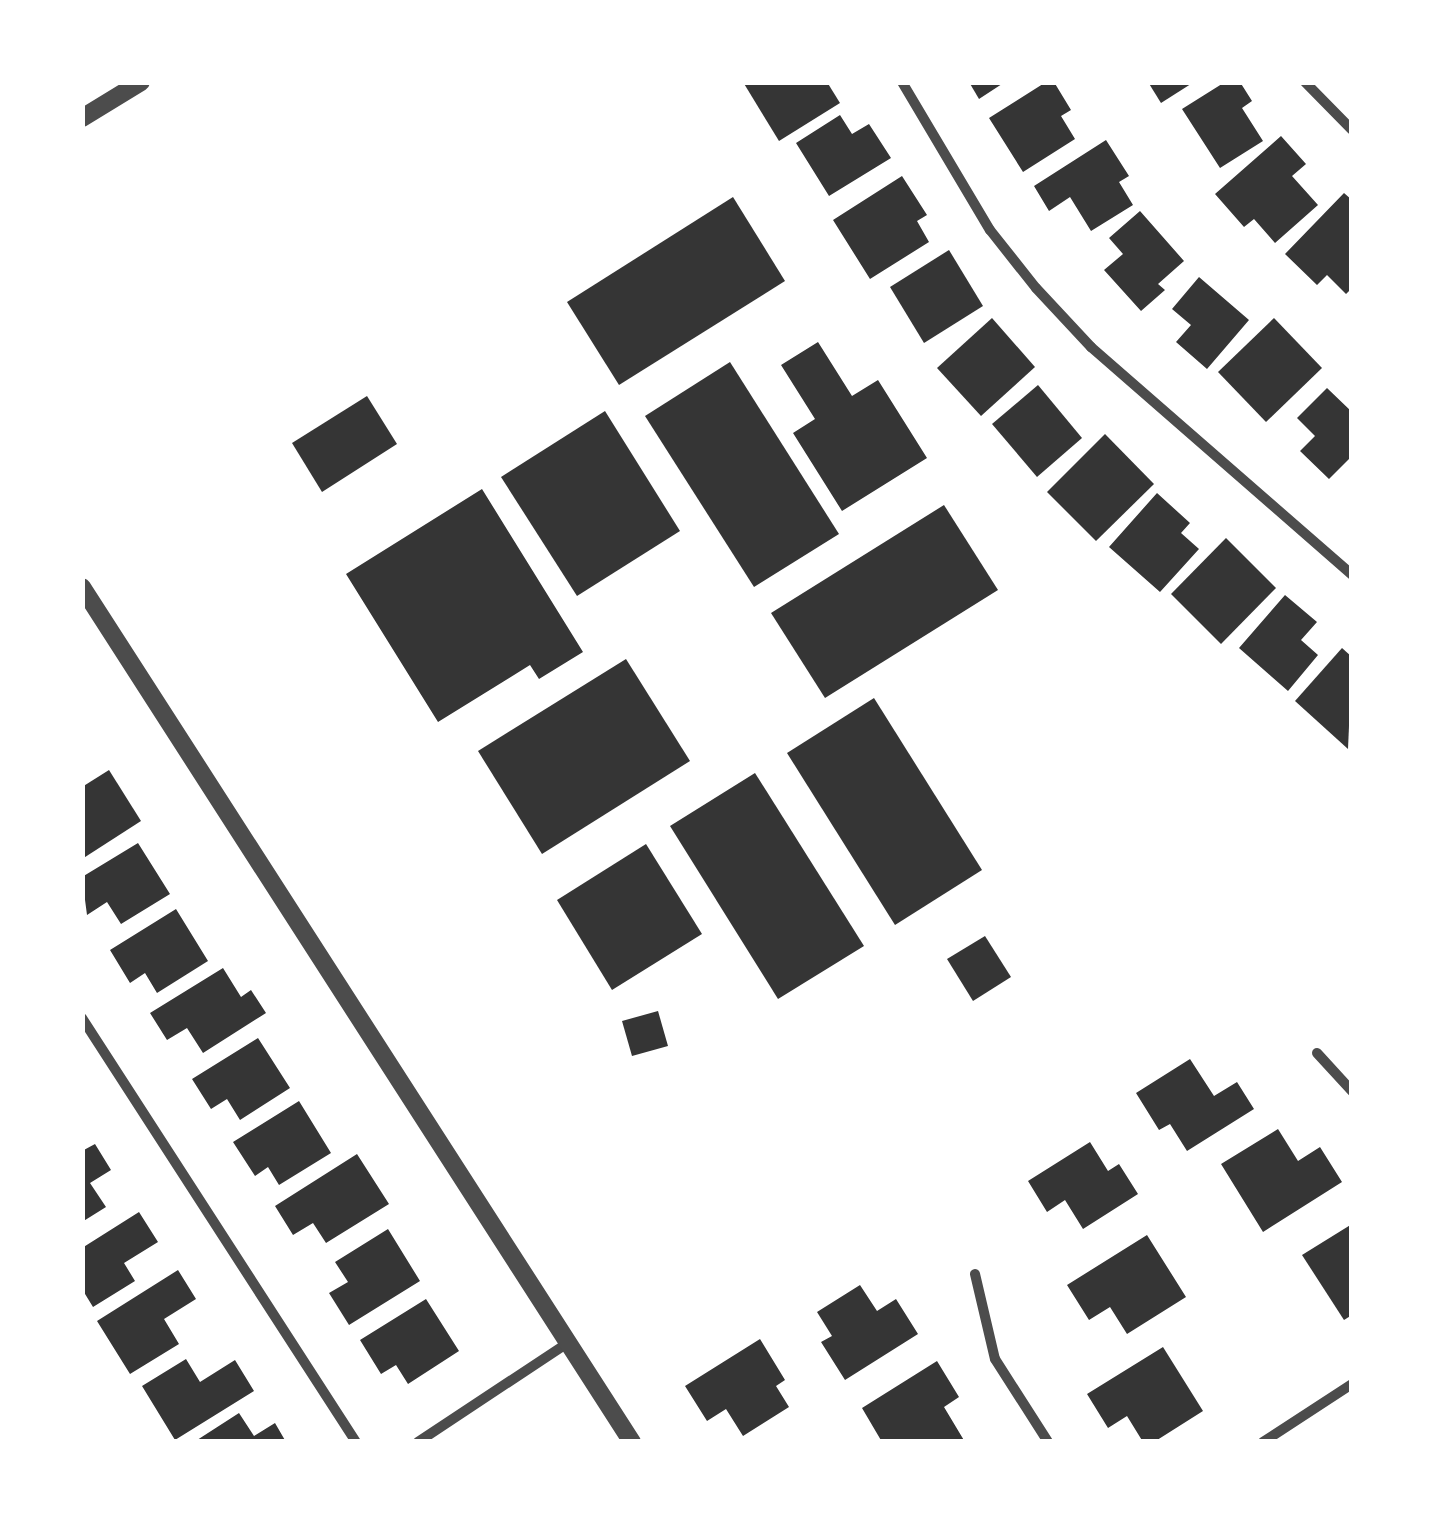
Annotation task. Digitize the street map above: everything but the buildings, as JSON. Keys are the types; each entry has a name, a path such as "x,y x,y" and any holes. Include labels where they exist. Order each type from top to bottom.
{"street":[{"path":"82,118 140,82"},
{"path":"902,82 990,230 1036,288 1090,346 1352,576"},
{"path":"1304,82 1352,130"},
{"path":"82,587 632,1442"},
{"path":"82,1018 356,1442"},
{"path":"1317,1054 1352,1091"},
{"path":"975,1274 995,1359 1048,1442"},
{"path":"418,1442 570,1342"},
{"path":"1263,1442 1352,1384"}]}
